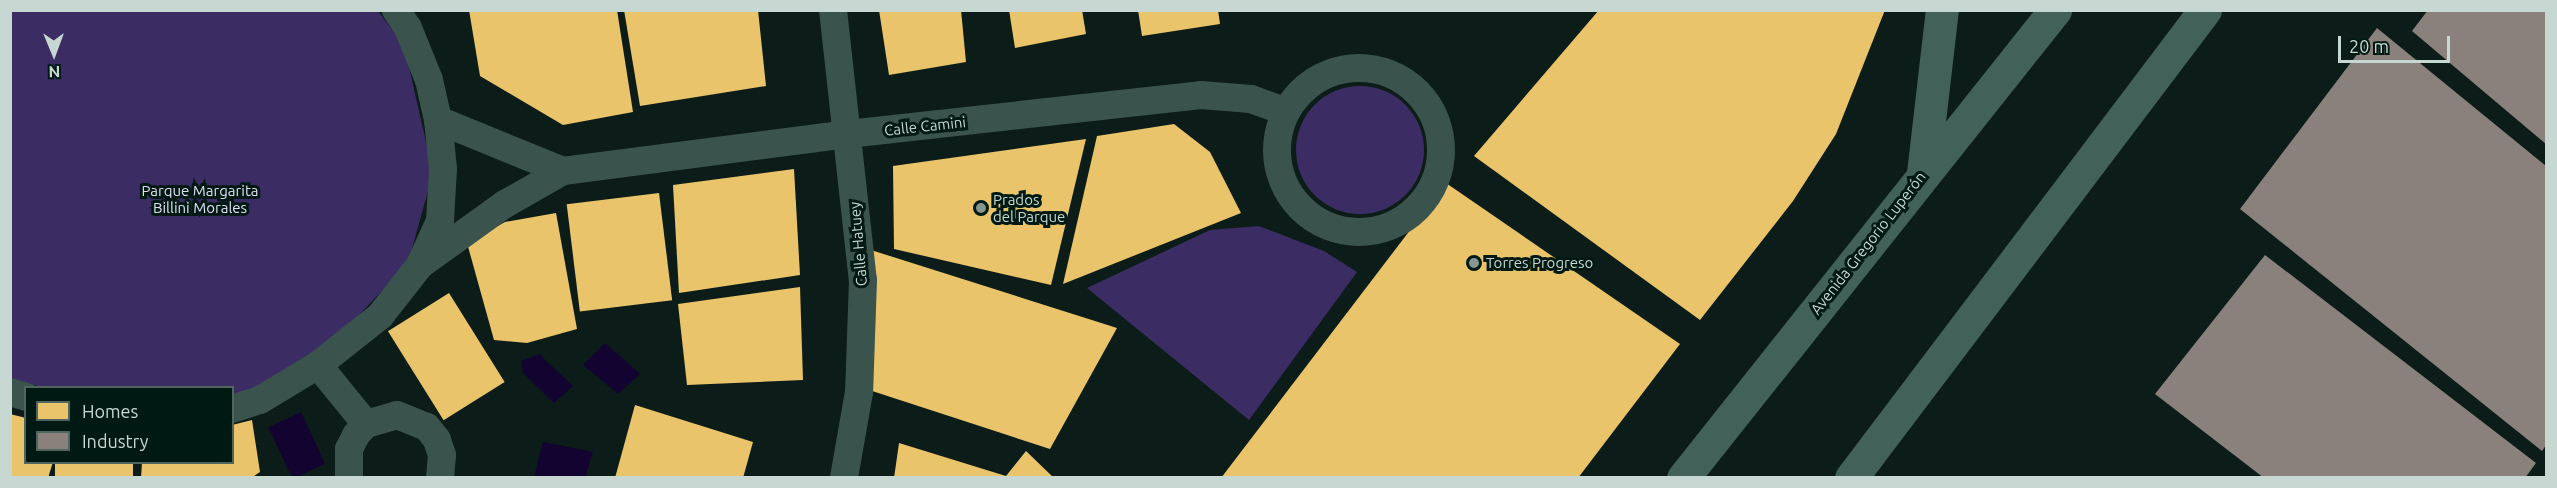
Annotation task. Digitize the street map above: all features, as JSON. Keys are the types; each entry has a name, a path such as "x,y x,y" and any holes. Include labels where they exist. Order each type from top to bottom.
{"main road":[{"path":"1923,172 1942,10"},
{"name":"Avenida Gregorio Luperón","path":"1683,477 1923,172 2055,10"},
{"path":"2182,42 2196,10"},
{"path":"1851,477 2205,10"}],"street":[{"path":"234,408 260,400 318,365 380,316 420,265 440,221 443,169 438,120 429,80 408,28 396,10"},
{"name":"Calle Hatuey","path":"833,10 863,280 859,392 843,477"},
{"path":"1352,68 1379,70 1396,78 1424,99 1437,123 1442,151 1437,177 1424,201 1404,219 1387,226 1352,232 1326,225 1303,210 1286,189 1277,164 1277,137 1286,112 1303,90 1325,75 1352,68"},
{"name":"Calle Camini","path":"420,265 505,204 563,171 848,134 1201,95 1251,99 1286,112"},
{"name":"Calle Camini","path":"438,120 563,171"},
{"path":"318,365 366,424"},
{"path":"349,477 349,449 366,424 397,415 427,427 442,455 440,477"}],"green space":[{"name":"Parque Margarita Billini Morales","path":"10,11 378,11 404,45 433,173 408,263 343,332 268,383 234,396 234,386 37,386 11,378"},
{"path":"1360,86 1385,91 1405,105 1419,125 1424,150 1419,175 1405,195 1385,209 1360,214 1335,209 1315,195 1301,175 1296,150 1301,125 1315,105 1335,91"},
{"path":"1259,226 1324,251 1357,272 1249,420 1087,288 1210,230"}],"shaded area":[{"path":"605,343 640,374 618,394 583,365"},
{"path":"539,354 573,386 554,403 523,373 521,361"},
{"path":"301,412 325,464 292,478 268,427"},
{"path":"543,442 593,452 585,477 534,477"}],"building: Homes":[{"path":"469,10 617,10 633,112 563,125 480,76"},
{"path":"624,10 758,10 766,86 640,106"},
{"path":"879,10 961,10 966,62 889,75"},
{"path":"1009,10 1082,10 1086,34 1015,48"},
{"path":"1138,10 1218,10 1220,24 1142,36"},
{"path":"1599,10 1885,10 1836,134 1793,201 1700,320 1474,156"},
{"path":"1174,124 1210,152 1241,213 1063,284 1097,136"},
{"name":"Prados del Parque","path":"1086,139 1051,285 894,249 893,166"},
{"path":"794,169 800,275 679,293 673,185"},
{"name":"Torres Progreso","path":"1446,183 1680,344 1578,478 1221,478"},
{"path":"659,193 672,300 580,312 567,204"},
{"path":"556,213 577,329 527,343 494,340 467,243 505,222"},
{"path":"871,250 1117,328 1050,449 866,389"},
{"path":"800,287 803,380 687,385 678,304"},
{"path":"449,293 505,382 444,420 388,331"},
{"path":"635,405 753,442 743,478 615,478"},
{"path":"10,414 24,418 24,464 52,464 48,478 10,478"},
{"path":"252,420 260,472 251,478 141,478 142,464 234,464 234,424"},
{"path":"899,443 1006,476 1026,451 1054,478 894,478"},
{"path":"55,464 133,464 133,478 55,478"}],"building: Industry":[{"path":"2428,10 2546,10 2546,144 2412,31"},
{"path":"2377,28 2546,166 2546,445 2542,451 2240,209"},
{"path":"2265,255 2536,463 2525,478 2264,478 2155,394"}],"place":[{"name":"Prados del Parque","path":"981,208"},
{"name":"Torres Progreso","path":"1474,263"}]}
